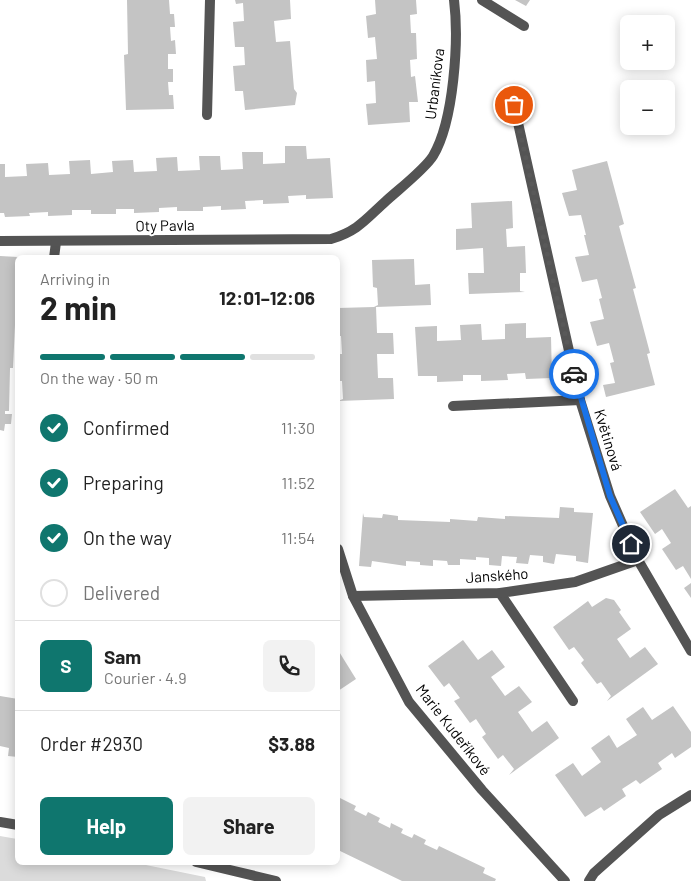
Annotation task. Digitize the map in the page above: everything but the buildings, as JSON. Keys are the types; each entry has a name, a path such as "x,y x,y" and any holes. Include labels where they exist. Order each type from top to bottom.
{"street":[{"path":"207,115 210,0"},
{"name":"Urbaníkova","path":"331,239 351,233 432,158 445,129 455,60 456,15 454,0"},
{"path":"482,0 524,26"},
{"name":"Květinová","path":"514,105 580,400 610,496 638,560 691,651"},
{"name":"Oty Pavla","path":"0,241 331,239"},
{"path":"54,255 56,242"},
{"path":"453,406 580,400"},
{"name":"Marie Kudeříkové","path":"340,555 353,596 409,702 482,790 565,881"},
{"name":"Janského","path":"353,596 500,593 575,582 638,560"},
{"path":"500,593 573,701"},
{"path":"589,881 594,873 659,815 691,795"},
{"path":"0,822 15,824"},
{"path":"209,865 276,881"}],"shaded area":[{"path":"0,836 15,839 15,865 146,865 205,877 206,881 0,881"}],"way so far":[{"path":"514,105 574,374"}],"route":[{"path":"574,374 580,400 610,496 631,544"}]}
